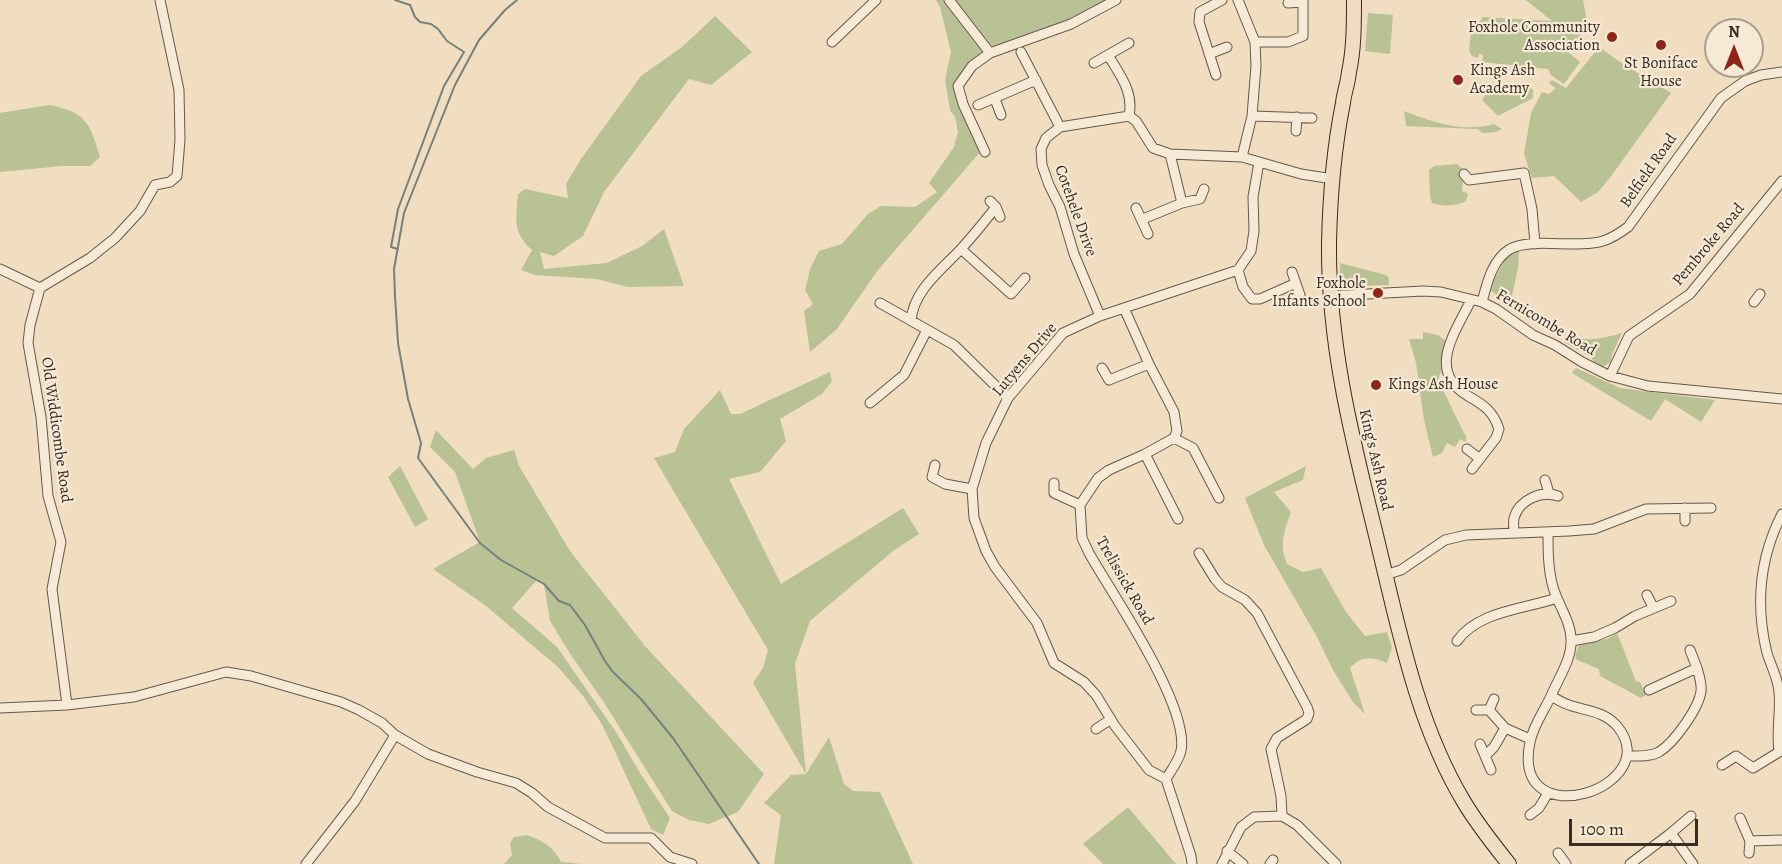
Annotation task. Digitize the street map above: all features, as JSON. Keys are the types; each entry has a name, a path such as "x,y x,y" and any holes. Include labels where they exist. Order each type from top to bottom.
{"highway":[{"name":"King's Ash Road","path":"1354,0 1350,70 1343,103 1333,179 1329,241 1330,296 1338,366 1358,465 1385,575 1427,721 1441,757 1463,800 1484,833 1509,864"}],"street":[{"path":"0,269 40,288 104,247 134,219 155,185 170,182 177,176 180,140 179,90 160,0"},
{"path":"832,42 876,0"},
{"path":"949,0 990,53"},
{"path":"985,152 963,104 958,86 972,66 990,53 1071,24 1116,0"},
{"path":"1216,75 1198,22 1200,12 1222,0"},
{"path":"1238,0 1255,42 1256,66 1252,116 1242,157"},
{"path":"1255,42 1288,42 1303,36 1303,1 1288,3"},
{"path":"1094,63 1129,43"},
{"path":"1209,54 1227,47"},
{"path":"1021,52 1060,127 1129,116 1136,121 1153,148 1170,154 1242,157 1301,174 1333,179"},
{"path":"1108,55 1128,88 1131,105 1129,116"},
{"name":"Belfield Road","path":"1482,302 1488,280 1502,256 1518,246 1592,243 1614,237 1628,227 1721,98 1745,81 1761,75 1782,72"},
{"path":"978,105 1036,80"},
{"path":"995,99 1001,115"},
{"path":"1252,116 1312,118"},
{"path":"1296,131 1297,117"},
{"name":"Cotehele Drive","path":"1060,127 1047,138 1041,149 1042,165 1060,207 1074,254 1100,316"},
{"path":"1170,154 1182,203"},
{"path":"1259,162 1253,197 1254,231 1251,251 1238,270 1243,287 1252,299 1260,299 1296,283"},
{"path":"1467,180 1524,173 1533,208 1535,244"},
{"name":"Pembroke Road","path":"1610,376 1629,336 1690,294 1782,181"},
{"path":"1143,219 1182,203 1200,199 1204,189"},
{"path":"911,321 912,309 918,298 940,269 961,249 993,204 1000,217"},
{"path":"1136,208 1148,234"},
{"path":"961,249 1011,294 1025,278"},
{"name":"Lutyens Drive","path":"1166,779 1149,770 1084,682 1053,663 1037,622 995,567 986,551 974,518 972,489 986,443 1008,398 1063,333 1100,316 1238,270"},
{"path":"1292,272 1300,295"},
{"name":"Old Widdicombe Road","path":"40,288 30,324 28,343 41,417 48,496 61,542 52,589 67,705"},
{"name":"Fernicombe Road","path":"1330,296 1439,292 1482,302 1533,335 1610,376 1648,386 1782,399"},
{"path":"1471,300 1449,344 1447,372 1457,389 1486,406 1496,419 1499,429 1496,438 1472,469"},
{"path":"880,303 954,345 1008,398"},
{"path":"1051,491 1080,505 1098,478 1109,470 1174,438 1178,431 1174,412 1124,308"},
{"path":"870,404 904,375 927,330"},
{"path":"1109,380 1149,364"},
{"path":"1102,368 1112,390"},
{"path":"1174,438 1193,448 1219,498"},
{"path":"1467,449 1480,459"},
{"path":"1145,454 1178,519"},
{"path":"932,477 935,465"},
{"path":"922,480 932,477 945,484 972,489"},
{"path":"1514,533 1514,519 1519,509 1528,500 1553,494 1545,480"},
{"name":"Trelissick Road","path":"1080,505 1082,538 1149,655 1174,706 1180,728 1181,750 1166,779"},
{"path":"1684,508 1685,520"},
{"path":"1385,575 1401,570 1445,540 1466,535 1594,529 1646,509 1711,508"},
{"path":"1722,765 1736,756 1753,768 1781,753 1779,692 1767,654 1760,615 1759,588 1767,550 1782,514"},
{"path":"1548,532 1549,566 1557,598 1568,622 1571,641 1563,672 1551,696 1530,739 1529,774 1540,789 1548,793 1572,794 1601,789 1618,775 1627,756 1626,742 1611,720 1601,714 1570,706 1551,696"},
{"path":"1199,553 1215,579 1245,600 1257,613 1309,713 1308,719 1277,738 1271,749 1281,796 1282,816"},
{"path":"1647,595 1653,607"},
{"path":"1457,641 1460,628 1511,609 1535,606 1557,598"},
{"path":"1571,641 1615,628 1653,607 1671,601"},
{"path":"1627,756 1658,753 1671,742 1699,702 1702,688 1690,650"},
{"path":"1650,690 1697,668"},
{"path":"0,708 67,705 134,697 226,672 251,676 341,702 381,723 395,735 428,754 516,783 548,807 605,838 651,838 670,857 692,864"},
{"path":"1489,710 1494,699"},
{"path":"1476,710 1489,710 1505,728 1530,739"},
{"path":"1096,729 1111,719"},
{"path":"1485,756 1494,747 1505,728"},
{"path":"306,864 355,801 395,735"},
{"path":"1480,744 1491,770"},
{"path":"1166,779 1192,864"},
{"path":"1530,815 1539,808 1548,793"},
{"path":"1222,864 1241,827 1254,817 1282,816 1297,825 1336,864"},
{"path":"1630,864 1691,816"},
{"path":"1740,818 1750,841 1749,853"},
{"path":"1671,833 1694,864"},
{"path":"1750,841 1782,840"},
{"path":"1227,851 1243,864"},
{"path":"1558,853 1566,864"}],"green space":[{"path":"936,0 946,0 987,52 956,84 981,151 878,270 837,329 810,352 804,311 813,304 805,290 810,269 819,251 842,244 868,214 881,206 915,207 937,192 929,183 954,147 958,132 955,117 950,110 945,80 951,52 940,7"},
{"path":"955,0 1106,0 1069,20 992,47"},
{"path":"1526,0 1583,0 1588,25 1568,52 1580,62 1564,84 1551,75 1548,69 1482,62 1483,55 1479,54 1478,58 1472,56 1469,51 1471,33 1483,17 1552,21"},
{"path":"1368,13 1393,15 1390,54 1365,51"},
{"path":"715,16 752,52 711,85 689,79 604,192 583,236 554,256 540,252 544,269 607,263 642,246 664,229 684,286 628,287 597,279 535,275 521,270 532,250 518,231 516,218 518,194 525,189 568,198 566,184 581,159 641,76 682,47"},
{"path":"1599,47 1671,93 1609,179 1598,192 1581,202 1554,176 1532,178 1524,154 1531,113 1542,92 1549,94 1556,88 1549,83 1552,80 1566,88"},
{"path":"1528,86 1533,90 1533,98 1498,116 1482,100 1488,91 1527,95"},
{"path":"49,105 71,111 85,121 100,157 90,166 62,166 0,172 0,113"},
{"path":"1404,111 1448,125 1471,127 1494,124 1502,129 1482,133 1478,129 1406,126"},
{"path":"1457,164 1463,169 1458,171 1463,179 1462,191 1468,194 1466,201 1449,205 1432,203 1429,170 1434,166"},
{"path":"1519,250 1518,268 1510,305 1489,289 1505,259"},
{"path":"1340,263 1386,275 1389,278 1389,285 1343,284 1340,276"},
{"path":"1423,332 1437,335 1445,340 1442,368 1438,380 1466,437 1466,442 1460,439 1455,447 1447,443 1442,453 1433,457 1424,420 1416,363 1409,339 1423,339"},
{"path":"1622,333 1612,354 1611,362 1602,367 1594,363 1592,358 1564,342 1567,336 1594,339"},
{"path":"1576,368 1620,388 1715,400 1701,422 1665,399 1651,421 1572,373"},
{"path":"830,372 832,381 822,394 780,419 786,441 760,472 729,479 781,584 903,508 919,534 893,551 810,621 795,664 806,774 753,683 763,668 768,650 654,458 675,452 684,429 720,390 731,414 740,414"},
{"path":"436,430 473,469 486,458 514,450 519,466 570,551 645,646 764,774 738,812 709,824 689,820 672,811 550,621 544,584 537,580 512,608 557,647 616,732 670,818 663,835 651,829 603,726 584,697 558,667 486,606 433,569 480,542 455,472 430,447"},
{"path":"400,466 428,519 415,527 388,477"},
{"path":"1306,466 1303,480 1274,492 1291,512 1283,538 1283,550 1287,564 1303,572 1321,568 1346,612 1365,636 1387,632 1392,647 1387,663 1367,658 1350,668 1365,714 1353,702 1333,670 1317,637 1264,545 1245,498"},
{"path":"1617,633 1636,681 1640,682 1646,695 1641,698 1600,676 1599,669 1577,660 1575,656 1579,645 1607,639"},
{"path":"829,737 844,784 853,791 880,792 913,864 774,864 781,815 764,803 791,775 806,774"},
{"path":"1128,807 1176,864 1103,864 1083,844"},
{"path":"527,835 547,845 561,862 582,864 504,864 512,855 510,843 514,837"}],"waterway":[{"path":"395,0 410,5 420,22 431,24 447,41 464,52 444,86 398,209 391,247 398,249"},
{"path":"517,0 505,10 479,40 455,85 404,213 394,269 395,296 398,343 408,399 421,443 418,458 480,543 501,560 544,584 559,601 570,605 585,625 612,671 641,699 673,738 759,864"}],"place":[{"name":"Foxhole Community Association","path":"1612,37"},
{"name":"St Boniface House","path":"1661,45"},
{"name":"Kings Ash Academy","path":"1458,80"},
{"name":"Foxhole Infants School","path":"1378,293"},
{"name":"Kings Ash House","path":"1376,385"}]}
